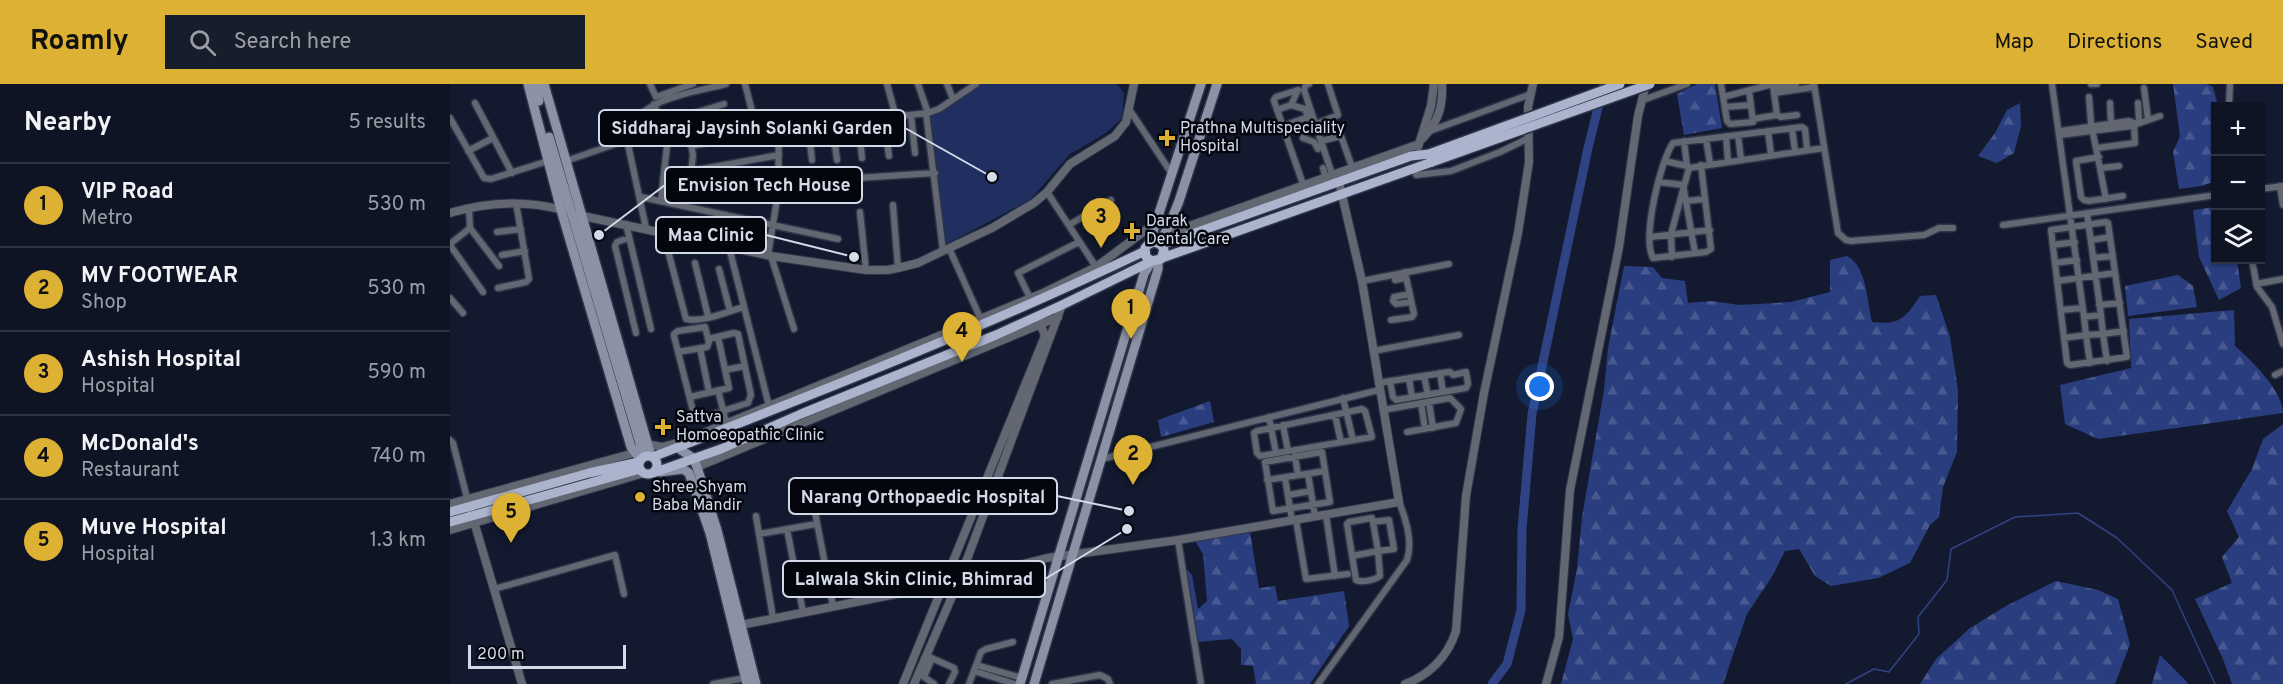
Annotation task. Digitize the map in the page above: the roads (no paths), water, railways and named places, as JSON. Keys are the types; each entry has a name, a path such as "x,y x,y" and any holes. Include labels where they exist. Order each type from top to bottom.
{"main road":[{"path":"528,84 561,210 646,463"},
{"path":"537,84 571,194 569,202 577,214 646,444 646,463"},
{"path":"544,84 566,160 577,214 629,413 646,463 663,473 683,469 689,473 710,533 756,684"},
{"path":"1154,246 1154,224 1173,175 1201,84"},
{"path":"1157,260 1146,257 1169,226 1217,84"},
{"path":"450,512 468,502 589,473 646,463 695,462 721,449 1040,321 1062,305 1114,285 1157,260 1284,219 1343,195 1417,171 1430,158 1620,84"},
{"path":"450,522 474,519 646,463 982,322 1154,246 1392,158 1413,156 1430,158 1648,84"},
{"path":"1019,682 1144,274 1164,250 1154,246"},
{"path":"1034,684 1158,269 1157,260"},
{"path":"678,448 695,462 717,530 746,681"}],"street":[{"path":"650,84 656,97 693,84"},
{"path":"646,228 627,140 630,129 648,107 654,104 726,84"},
{"path":"745,84 758,134"},
{"path":"887,84 896,117"},
{"path":"918,84 927,113 946,250 982,322"},
{"path":"947,84 953,99"},
{"path":"691,146 780,129 927,113 939,109 975,84"},
{"path":"450,213 469,207 516,203 561,210 769,256 866,270 898,268 918,263 946,250 992,228 1034,203 1047,192 1070,164 1115,136 1126,122 1134,84"},
{"path":"1310,84 1306,85 1304,90 1334,180"},
{"path":"1316,124 1338,116 1328,84"},
{"path":"1413,156 1420,142 1431,106 1434,84"},
{"path":"1392,158 1420,142 1430,131 1441,108 1442,84"},
{"path":"1405,684 1431,671 1451,644 1456,631 1466,496 1482,399 1518,233 1529,162 1528,107 1533,84"},
{"path":"1546,684 1559,637 1570,490 1619,247 1638,116 1648,84"},
{"path":"1643,100 1687,84"},
{"path":"1721,84 1727,122 1730,124 1752,123 1749,90"},
{"path":"1724,97 1749,90 1796,84"},
{"path":"2052,84 2090,363"},
{"path":"2091,84 2097,84"},
{"path":"2229,102 2230,84"},
{"path":"1773,87 1814,85 1838,232 1846,240 1924,235 1939,228 1953,228"},
{"path":"1773,87 1776,115"},
{"path":"2144,88 2148,118"},
{"path":"1169,226 1176,230 1181,229 1305,190 1274,98 1298,90 1291,105"},
{"path":"1430,131 1531,94"},
{"path":"2089,97 2106,199"},
{"path":"475,103 512,173"},
{"path":"2110,103 2111,124"},
{"path":"2097,147 2135,143 2138,103"},
{"path":"654,104 662,122"},
{"path":"661,200 667,146 658,126 662,122 724,104"},
{"path":"1277,110 1291,105 1304,108 1310,124 1303,138"},
{"path":"1725,107 1751,105"},
{"path":"1130,109 1173,175"},
{"path":"911,115 915,153"},
{"path":"1753,119 1776,115 1781,117 1797,115"},
{"path":"2060,133 2131,126 2136,122 2160,116"},
{"path":"1283,126 1308,117"},
{"path":"450,118 484,178 491,179 548,161"},
{"path":"884,118 889,156"},
{"path":"858,121 862,158"},
{"path":"2093,130 2111,124 2136,122"},
{"path":"832,123 837,160"},
{"path":"808,126 812,160"},
{"path":"1701,165 1711,249 1695,254 1653,258 1651,237 1653,204 1658,182 1672,144 1804,127 1807,149"},
{"path":"1792,128 1795,151"},
{"path":"688,129 693,158 689,180"},
{"path":"780,129 779,183 769,256 794,329"},
{"path":"1768,131 1771,154"},
{"path":"1738,135 1741,159"},
{"path":"1321,141 1341,136 1351,164"},
{"path":"1726,136 1728,160"},
{"path":"468,151 493,138"},
{"path":"1289,143 1303,138 1314,142 1318,149"},
{"path":"1417,171 1451,171 1500,152 1528,138"},
{"path":"1707,139 1710,164"},
{"path":"566,160 627,140"},
{"path":"1672,257 1671,234 1688,167 1684,141"},
{"path":"1665,161 1688,167 1824,148"},
{"path":"691,171 779,155"},
{"path":"2099,157 2076,161 2081,197 2089,201 2123,196"},
{"path":"2101,168 2119,166"},
{"path":"1318,684 1407,560 1409,548 1405,516 1400,502 1378,386 1362,281 1343,195 1323,168"},
{"path":"779,183 935,174"},
{"path":"663,178 778,193"},
{"path":"1658,182 1684,187"},
{"path":"2265,188 2281,186 2283,205"},
{"path":"1684,187 1695,254"},
{"path":"1047,192 1098,270 1154,224"},
{"path":"2003,225 2211,196"},
{"path":"641,197 838,239"},
{"path":"1687,201 1706,199"},
{"path":"1069,225 1111,200"},
{"path":"498,288 528,281 516,203"},
{"path":"893,205 898,268"},
{"path":"469,207 470,228 499,266"},
{"path":"860,212 866,270"},
{"path":"2087,213 2107,361"},
{"path":"2107,222 2126,358 2068,365 2051,229 2089,224 2107,222"},
{"path":"626,225 651,329"},
{"path":"470,228 450,245 483,292"},
{"path":"497,232 521,229"},
{"path":"1651,237 1710,230"},
{"path":"663,232 686,319 744,307"},
{"path":"2091,240 2110,237"},
{"path":"629,238 617,242 615,248 636,333"},
{"path":"1031,301 1018,273 1079,242"},
{"path":"2053,245 2074,242"},
{"path":"729,247 769,406"},
{"path":"502,255 525,251"},
{"path":"2093,258 2113,256"},
{"path":"2055,263 2077,260"},
{"path":"695,263 708,316"},
{"path":"1362,281 1406,275 1449,264"},
{"path":"2253,264 2259,292 2272,307 2280,324 2283,344"},
{"path":"719,269 730,311"},
{"path":"2057,280 2115,273"},
{"path":"1395,280 1406,275"},
{"path":"1391,320 1413,316 1406,275"},
{"path":"2256,284 2283,279"},
{"path":"1410,294 1394,297 1393,301 1396,304 1411,302"},
{"path":"450,298 463,313"},
{"path":"2099,305 2120,303"},
{"path":"934,684 924,677 930,657 1062,305"},
{"path":"2061,310 2083,308"},
{"path":"2084,317 2101,315"},
{"path":"903,684 946,584 1045,336 1040,321 1058,317"},
{"path":"678,352 707,347 708,339 704,326 675,332 678,352 695,418 750,401 751,395 738,334 708,339"},
{"path":"2064,338 2124,331"},
{"path":"1373,351 1459,335"},
{"path":"690,397 729,388 718,337"},
{"path":"700,348 709,392"},
{"path":"725,370 745,366"},
{"path":"2275,375 2283,371"},
{"path":"1102,459 1343,398 1390,381 1450,372 1453,375 1467,374 1467,387 1443,392 1426,400 1394,399 1390,381"},
{"path":"1440,373 1443,392"},
{"path":"1424,376 1425,429"},
{"path":"1409,378 1412,398"},
{"path":"718,390 726,422"},
{"path":"646,444 662,447 684,441 726,422 811,392"},
{"path":"1343,398 1353,440"},
{"path":"1383,410 1426,400 1450,398 1461,411 1456,423 1407,432"},
{"path":"1426,400 1433,428"},
{"path":"1364,410 1373,434 1370,437 1260,456 1257,453 1254,433 1335,415 1364,410"},
{"path":"1335,415 1341,442"},
{"path":"1269,417 1276,453"},
{"path":"1283,425 1288,451"},
{"path":"450,440 453,443 468,502 522,684"},
{"path":"1321,452 1330,502 1272,511 1266,461 1295,456 1321,452"},
{"path":"1295,456 1298,475"},
{"path":"1267,480 1325,471"},
{"path":"1308,474 1315,516"},
{"path":"1285,478 1305,578 1308,580 1348,574"},
{"path":"1288,495 1311,491"},
{"path":"450,504 468,502"},
{"path":"737,626 946,584 960,578 1058,557 1178,540 1400,502"},
{"path":"813,507 833,606"},
{"path":"1352,555 1378,551 1393,550 1395,547 1390,521 1372,520 1347,523 1352,555 1357,581 1377,579 1381,573 1378,551 1372,520 1370,507"},
{"path":"1326,515 1335,576"},
{"path":"756,516 774,618"},
{"path":"450,530 474,519"},
{"path":"759,534 816,524"},
{"path":"787,529 803,612"},
{"path":"1178,540 1201,684"},
{"path":"494,589 615,555 624,594"},
{"path":"969,684 981,652 1013,642"},
{"path":"914,684 930,657"},
{"path":"930,657 954,668 955,672 949,684"},
{"path":"975,668 1019,682"},
{"path":"1052,684 1100,675 1108,679 1110,684"},
{"path":"713,684 746,681"}],"waterway":[{"path":"1492,684 1507,664 1521,610 1522,529 1532,414 1588,148 1604,84"},
{"path":"1846,684 1874,669 1889,672 1919,634 1918,617 1947,580 1951,549 2015,517 2078,513 2117,538 2172,590 2215,684"}],"place":[{"name":"Prathna Multispeciality Hospital","path":"1167,138"},
{"name":"Siddharaj Jaysinh Solanki Garden","path":"992,177"},
{"name":"Darak Dental Care","path":"1132,231"},
{"name":"Envision Tech House","path":"599,235"},
{"name":"Ashish Hospital","path":"1101,248"},
{"name":"Maa Clinic","path":"854,257"},
{"name":"VIP Road","path":"1131,339"},
{"name":"McDonald's","path":"962,362"},
{"name":"Sattva Homoeopathic Clinic","path":"663,427"},
{"name":"MV FOOTWEAR","path":"1133,485"},
{"name":"Shree Shyam Baba Mandir","path":"640,497"},
{"name":"Narang Orthopaedic Hospital","path":"1129,511"},
{"name":"Lalwala Skin Clinic, Bhimrad","path":"1127,529"},
{"name":"Muve Hospital","path":"511,543"}]}
